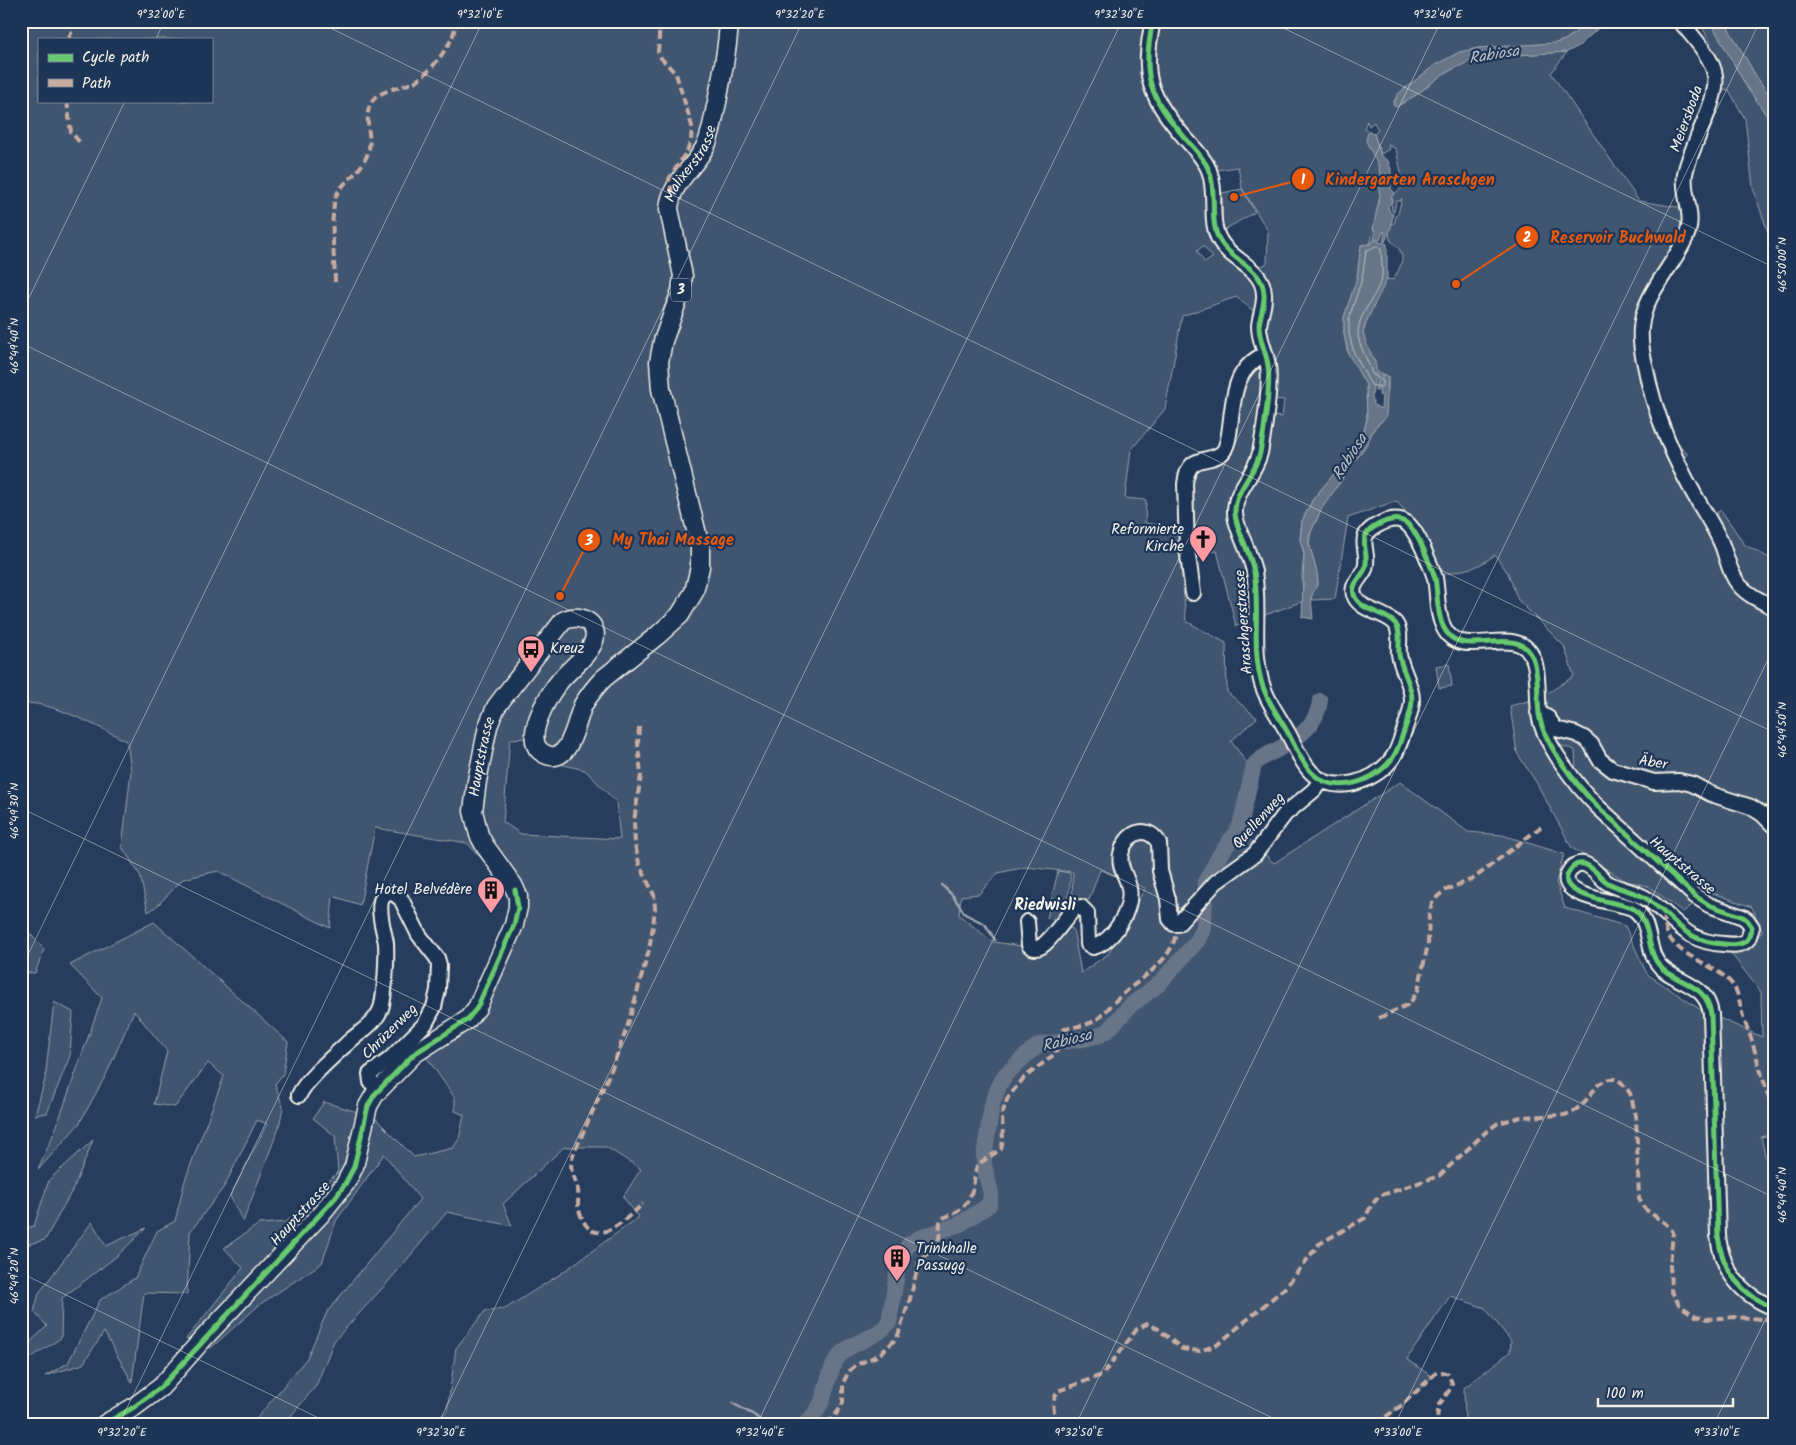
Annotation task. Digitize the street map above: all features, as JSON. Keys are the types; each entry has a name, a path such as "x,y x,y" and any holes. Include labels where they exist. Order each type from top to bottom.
{"main road":[{"name":"Malixerstrasse","path":"700,567 700,547 661,388 659,362 663,341 681,292 683,276 669,209 669,200 676,184 706,144 727,50 729,21"},
{"name":"Hauptstrasse","path":"105,1424 134,1407 161,1387 335,1198 354,1167 368,1106 378,1090 414,1054 467,1020 477,1008 516,918 518,901 516,890 481,840 474,818 474,795 483,745 496,707 559,625 572,617 580,617 589,622 595,634 593,644 553,689 542,712 535,734 534,742 540,751 550,756 561,753 570,742 583,706 595,688 604,678 668,627 685,608 694,592 700,567"}],"street":[{"name":"Araschgerstrasse","path":"1153,21 1147,57 1148,75 1152,86 1166,114 1207,166 1213,184 1214,223 1219,240 1226,250 1253,271 1260,280 1264,298 1260,331 1269,378 1260,450 1256,465 1237,498 1234,514 1250,556 1254,574 1257,598 1257,659 1260,678 1266,693 1311,773 1321,780"},
{"name":"Meiersboda","path":"1680,21 1709,57 1716,80 1713,100 1687,167 1685,186 1691,218 1690,227 1686,238 1645,307 1640,329 1642,349 1652,399 1684,476 1718,536 1734,578 1746,591 1775,608"},
{"path":"1194,593 1187,548 1185,484 1187,475 1195,464 1224,451 1228,439 1235,392 1241,376 1252,361 1265,354"},
{"name":"Hauptstrasse","path":"1321,780 1348,785 1382,770 1392,760 1397,751 1411,707 1410,689 1400,659 1398,628 1393,621 1363,605 1354,596 1355,585 1366,565 1365,536 1369,530 1384,522 1395,519 1401,520 1410,524 1433,572 1441,622 1450,636 1462,643 1512,642 1527,649 1534,663 1538,712 1542,730 1577,784 1598,808 1695,896 1709,905 1743,917 1752,927 1748,939 1742,944 1730,945 1701,940 1684,931 1646,898 1609,883 1587,865 1576,865 1571,868 1568,876 1571,888 1578,893 1622,904 1637,912 1644,921 1652,953 1660,966 1675,977 1699,990 1707,999 1710,1014 1718,1236 1721,1253 1727,1268 1740,1287 1756,1299 1775,1308"},
{"name":"Äber","path":"1538,712 1548,718 1556,729 1584,738 1591,744 1600,760 1610,769 1654,782 1682,781 1692,784 1711,794 1751,807 1762,814 1775,827"},
{"name":"Quellenweg","path":"1026,922 1029,945 1039,948 1072,910 1076,907 1081,907 1087,913 1087,943 1090,947 1097,946 1117,928 1124,917 1129,891 1121,869 1120,857 1126,841 1135,833 1146,833 1159,843 1160,871 1168,899 1170,919 1173,923 1177,924 1219,880 1255,854 1285,814 1314,790 1321,780"},
{"name":"Chrüzerweg","path":"299,1095 304,1086 373,1021 378,1014 382,999 386,952 381,905 383,897 386,894 393,893 401,899 419,935 437,958 439,965 438,990 434,1007 425,1024 390,1059 370,1074 371,1082 378,1090"}],"shaded area":[{"path":"21,21 1591,21 1565,40 1556,43 1479,48 1460,52 1435,65 1398,94 1393,103 1396,107 1416,95 1443,74 1472,60 1500,56 1567,52 1551,73 1639,201 1690,209 1641,342 1670,432 1688,455 1678,462 1709,518 1721,510 1745,545 1775,561 1775,1134 1761,1137 1772,1186 1775,1187 1775,1424 1465,1424 1464,1388 1510,1352 1511,1341 1485,1308 1450,1296 1407,1359 1432,1377 1402,1405 1376,1424 432,1424 447,1411 456,1348 485,1311 505,1309 559,1275 639,1217 623,1197 641,1169 606,1147 564,1147 503,1204 512,1226 447,1212 388,1282 334,1341 316,1386 284,1424 252,1424 307,1358 327,1312 420,1199 384,1154 336,1221 322,1263 259,1305 211,1348 186,1339 243,1268 224,1248 259,1224 286,1222 338,1172 335,1136 313,1118 324,1102 374,1117 414,1157 453,1148 459,1139 464,1115 455,1111 455,1098 419,1044 467,1015 514,923 513,892 467,843 375,828 360,905 333,896 330,928 218,871 183,879 157,906 148,912 140,875 122,847 131,771 127,741 75,716 32,703 21,704","holes":["1367,121 1369,126 1374,122 1378,130 1374,134 1381,154 1389,149 1388,145 1396,149 1404,186 1391,197 1393,200 1391,203 1392,211 1394,212 1396,201 1400,201 1402,198 1395,222 1391,225 1389,232 1390,240 1396,245 1401,254 1401,264 1393,280 1387,279 1385,282 1363,333 1363,338 1376,371 1388,377 1388,390 1382,421 1375,427 1366,445 1322,508 1311,532 1309,543 1318,583 1311,600 1335,599 1348,518 1396,501 1416,523 1438,576 1475,567 1495,555 1508,573 1518,600 1564,646 1574,676 1542,697 1510,706 1517,753 1536,782 1572,848 1626,881 1648,886 1683,912 1710,892 1752,907 1762,931 1749,950 1729,951 1761,992 1762,1037 1701,1010 1647,974 1625,926 1565,908 1556,882 1564,854 1502,835 1468,832 1400,782 1274,863 1244,834 1255,774 1231,741 1257,718 1227,692 1226,643 1186,621 1178,527 1145,523 1146,500 1125,498 1131,450 1165,409 1182,316 1236,297 1261,317 1265,354 1238,383 1218,455 1188,473 1193,533 1200,544 1205,544 1207,552 1217,551 1236,626 1303,601 1302,574 1304,554 1300,539 1302,521 1313,499 1335,473 1363,434 1367,419 1366,385 1347,350 1344,334 1344,318 1357,278 1361,245 1370,244 1380,196 1381,178 1378,164 1368,144 1367,140 1370,132 1364,128","1238,167 1242,188 1268,231 1267,263 1253,271 1215,229 1209,171","1203,246 1213,257 1205,263 1197,251","1267,398 1284,400 1282,417 1265,415","528,738 538,759 585,770 616,802 620,839 521,834 503,822 510,739","1558,745 1575,750 1576,774","1026,867 1073,872 1072,899 1089,900 1100,870 1145,888 1108,954 1081,973 1073,929 1064,926 1038,955 1022,946 993,942 959,915 961,896 979,894 998,873"]},
{"path":"1699,21 1710,21 1748,89 1775,127 1775,253 1753,188 1745,119 1729,90 1716,88 1704,50 1711,44"},
{"path":"1724,21 1775,21 1775,104 1756,76"},
{"path":"1242,189 1255,212 1224,230 1222,221 1222,193"},
{"path":"1775,279 1775,347 1771,331"},
{"path":"1449,664 1452,686 1439,688 1436,666"},
{"path":"1058,871 1070,873 1070,886 1067,898 1056,920 1047,918"},
{"path":"154,922 288,1042 283,1074 275,1084 283,1107 279,1127 243,1222 230,1196 267,1124 257,1120 224,1187 190,1232 187,1294 144,1293 132,1382 104,1332 83,1364 45,1376 68,1363 100,1300 135,1278 157,1231 175,1221 185,1180 224,1076 208,1063 175,1107 154,1104 167,1051 134,1011 107,1073 79,1124 38,1170 56,1128 102,998 70,965"},
{"path":"22,925 44,949 35,973 21,972"},
{"path":"54,1002 73,1012 70,1056 47,1113 35,1115 45,1079"},
{"path":"93,1140 74,1187 45,1240 21,1246 21,1229 34,1226 49,1180"},
{"path":"92,1222 106,1246 146,1228 117,1256 62,1298 61,1338 21,1364 21,1351 47,1326 34,1312 39,1293"}],"water":[{"path":"1591,21 1606,21 1579,46 1567,52 1500,56 1472,60 1443,74 1416,95 1396,107 1393,105 1398,94 1435,65 1460,52 1479,48 1556,43 1565,40"},
{"path":"1710,21 1724,21 1756,76 1775,104 1775,127 1748,89"},
{"path":"1368,132 1374,134 1381,156 1388,161 1391,169 1391,189 1395,193 1391,197 1393,200 1388,206 1390,213 1393,214 1391,227 1385,242 1383,241 1384,231 1380,240 1374,239 1376,231 1373,229 1380,196 1381,178 1378,165 1366,141"},
{"path":"1373,240 1387,244 1387,279 1366,322 1363,333 1375,362 1376,371 1382,374 1379,379 1378,391 1375,391 1377,374 1375,374 1372,396 1374,405 1381,409 1382,396 1379,395 1381,380 1383,374 1388,377 1386,417 1375,427 1366,445 1322,508 1309,536 1318,583 1311,597 1313,619 1302,617 1304,554 1300,539 1302,521 1313,499 1335,473 1363,434 1367,419 1366,385 1349,355 1344,334 1344,317 1357,278 1361,245 1371,244"}],"waterway":[{"name":"Rabiosa","path":"805,1424 819,1407 834,1363 840,1355 851,1346 878,1333 889,1322 899,1261 909,1244 919,1238 960,1224 989,1205 991,1194 984,1157 992,1105 1005,1075 1039,1045 1083,1039 1100,1035 1108,1030 1131,1005 1159,984 1198,940 1204,927 1205,882 1220,855 1240,826 1254,765 1262,758 1299,736 1315,718 1320,701"},
{"path":"942,885 953,896 965,914 985,924 995,940"},
{"path":"732,1403 754,1415 765,1424"}],"marked path":[{"path":"69,38 75,21"},
{"path":"335,282 333,235 335,200 338,192 360,168 367,156 370,143 368,116 371,103 384,92 414,82 425,74 448,45 453,35 456,21"},
{"path":"660,21 658,52 676,74 692,126 691,141 687,151 669,179 672,192"},
{"path":"67,102 71,132 82,145"},
{"path":"639,727 638,744 641,775 634,821 635,845 639,863 654,895 653,926 649,950 627,1028 612,1068 574,1153 571,1169 578,1190 579,1210 585,1223 592,1230 600,1232 608,1230 643,1204"},
{"path":"1379,1018 1407,1005 1418,990 1428,944 1429,914 1432,903 1446,890 1473,879 1542,826"},
{"path":"1665,914 1666,928 1670,939 1678,948 1723,975 1735,988 1765,1086 1775,1110"},
{"path":"827,1424 835,1416 843,1403 843,1383 849,1371 856,1365 879,1355 897,1338 910,1299 919,1262 939,1242 940,1220 963,1207 970,1196 977,1165 1001,1149 1003,1141 1002,1114 1008,1097 1024,1078 1056,1053 1062,1030 1088,1024 1096,1020 1154,968 1169,952 1176,932"},
{"path":"1058,1424 1054,1407 1054,1399 1058,1391 1102,1375 1137,1329 1147,1324 1157,1328 1182,1349 1200,1351 1217,1345 1286,1287 1319,1244 1365,1218 1379,1196 1439,1176 1498,1123 1521,1117 1565,1115 1574,1111 1582,1105 1599,1084 1609,1079 1621,1082 1630,1093 1636,1116 1639,1199 1645,1209 1666,1224 1673,1232 1670,1265 1671,1290 1680,1306 1696,1316 1707,1319 1734,1317 1775,1320"},
{"path":"1376,1424 1402,1405 1436,1373 1443,1372 1448,1374 1452,1383 1451,1388 1439,1405 1436,1424"}],"cycle path":[{"path":"1153,21 1149,40 1148,71 1156,97 1163,110 1198,153 1209,170 1213,188 1214,225 1220,241 1225,248 1258,277 1264,294 1259,326 1269,374 1265,421 1260,453 1238,496 1235,517 1254,572 1258,663 1262,684 1268,699 1305,765 1322,780 1332,784 1343,785 1365,780 1384,768 1393,757 1399,746 1412,700 1412,694 1400,660 1398,630 1395,623 1390,619 1358,602 1353,589 1365,569 1364,540 1366,535 1376,526 1393,519 1405,522 1415,533 1423,548 1435,578 1441,620 1451,637 1462,642 1502,641 1514,642 1525,647 1535,664 1539,714 1547,738 1562,764 1580,788 1598,807 1695,896 1709,905 1743,917 1752,927 1748,939 1743,943 1730,945 1709,942 1689,934 1647,899 1608,883 1588,865 1575,865 1567,879 1569,886 1589,897 1634,909 1644,922 1653,955 1657,962 1670,974 1699,991 1709,1004 1711,1014 1718,1236 1720,1249 1729,1271 1736,1281 1753,1297 1775,1308"},
{"path":"105,1424 134,1407 161,1387 335,1198 354,1167 368,1106 375,1094 414,1054 467,1020 477,1008 514,925 518,907 515,890"}],"place":[{"name":"Kindergarten Araschgen","path":"1234,197"},
{"name":"Reservoir Buchwald","path":"1456,284"},
{"name":"Reformierte Kirche","path":"1203,563"},
{"name":"My Thai Massage","path":"560,596"},
{"name":"Kreuz","path":"531,673"},
{"name":"Hotel Belvédère","path":"491,914"},
{"name":"Trinkhalle Passugg","path":"897,1282"}],"district":[{"name":"Riedwisli","path":"1045,905"}]}
